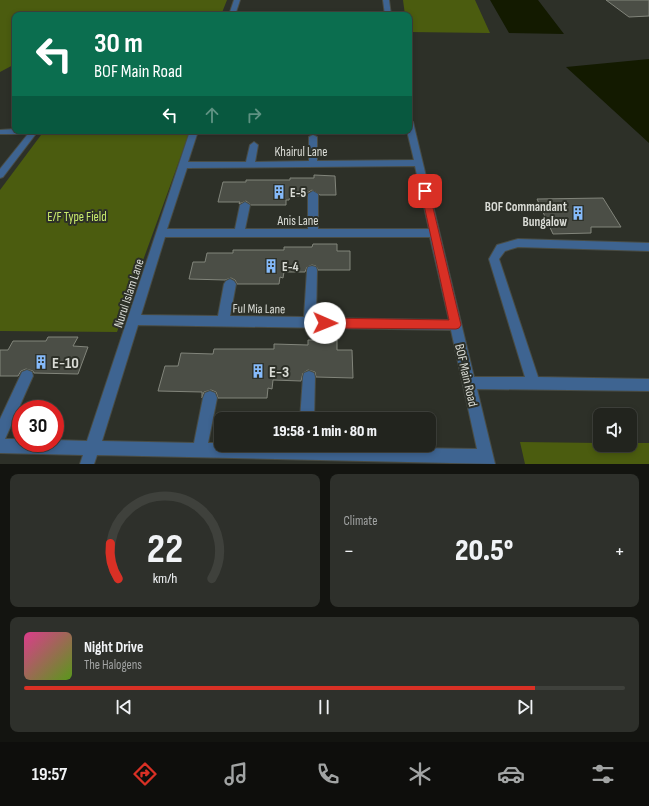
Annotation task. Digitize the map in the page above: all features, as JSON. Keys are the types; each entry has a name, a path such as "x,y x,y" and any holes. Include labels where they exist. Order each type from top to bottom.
{"street":[{"path":"233,12 237,0"},
{"path":"386,0 388,12"},
{"path":"0,132 12,132"},
{"path":"0,175 32,134"},
{"name":"Nurul Islam Lane","path":"88,464 193,134"},
{"name":"BOF Main Road","path":"412,134 487,460"},
{"path":"313,137 313,164"},
{"path":"250,164 254,145"},
{"name":"Khairul Lane","path":"183,165 418,163"},
{"path":"313,194 313,233"},
{"path":"239,233 245,205"},
{"name":"Anis Lane","path":"162,233 435,233"},
{"path":"534,384 494,259 501,248 518,243 649,247"},
{"path":"310,323 312,270"},
{"path":"223,322 230,284"},
{"name":"Ful Mia Lane","path":"134,320 456,325"},
{"path":"0,435 27,376"},
{"path":"307,412 309,377"},
{"path":"469,383 649,385"},
{"path":"200,450 210,398"},
{"path":"0,446 214,450"},
{"path":"366,452 487,460"}],"green space":[{"path":"0,0 227,0 222,12 12,12 12,66 0,72"},
{"path":"403,0 475,0 490,33 412,32 412,12 405,12"},
{"name":"E/F Type Field","path":"42,134 189,134 117,332 0,331 0,190"},
{"path":"520,442 593,443 593,452 637,452 637,443 649,443 649,464 525,464"}],"shaded area":[{"path":"490,0 538,0 564,34 509,33"},
{"path":"649,59 649,143 566,67"}],"building":[{"path":"606,0 649,0 649,16 629,17"},
{"name":"E-5","path":"314,175 335,176 336,195 320,195 312,190 307,193 306,196 290,196 289,200 286,200 286,205 251,205 246,201 239,204 240,202 218,202 223,182 246,182 246,180 290,180 290,178 314,178"},
{"name":"BOF Commandant Bungalow","path":"603,198 621,227 591,227 591,233 553,234 537,199"},
{"name":"E-4","path":"313,244 337,244 337,251 350,251 350,270 318,270 316,266 312,265 307,267 305,272 284,272 283,278 280,277 279,284 237,284 235,280 231,278 225,280 189,279 193,262 205,262 207,253 233,253 233,250 284,250 284,247 312,247"},
{"name":"E-10","path":"48,337 78,337 73,346 88,347 78,374 34,373 33,371 26,369 21,371 18,376 0,376 0,350 8,350 13,341 46,341"},
{"name":"E-3","path":"308,340 337,340 337,350 352,350 353,378 316,377 315,372 308,370 303,373 301,381 273,380 272,389 268,388 267,398 218,398 216,392 211,390 204,392 202,398 202,392 158,391 165,366 178,366 181,353 213,354 214,349 274,349 274,344 308,345"}],"place":[{"name":"E-5","path":"279,192"},
{"name":"BOF Commandant Bungalow","path":"578,213"},
{"name":"E-4","path":"271,266"},
{"name":"E-10","path":"41,362"},
{"name":"E-3","path":"258,371"}],"route":[{"path":"325,323 456,325 425,191"}]}
